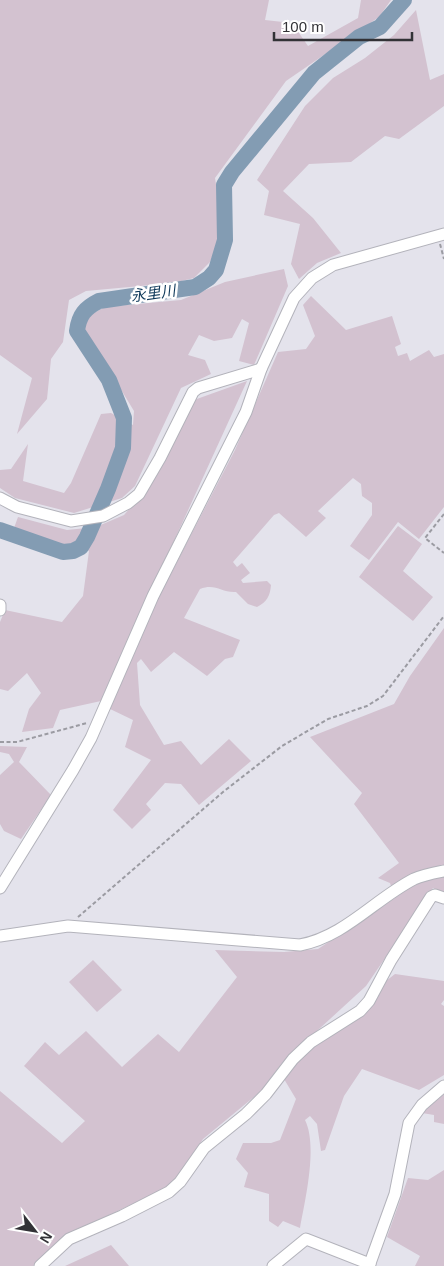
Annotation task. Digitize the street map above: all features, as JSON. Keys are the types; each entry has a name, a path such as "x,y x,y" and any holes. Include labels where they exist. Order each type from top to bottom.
{"street":[{"path":"0,888 73,770 99,720 153,596 246,412 261,369 294,298 312,278 333,266 441,235"},
{"path":"1,502 71,521 86,521 103,516 128,503 139,494 160,458 193,392 198,388 261,369"},
{"path":"0,605 0,610"},
{"path":"0,936 68,926 300,945 314,942 334,933 388,894 416,878 444,871"},
{"path":"40,1266 69,1239 122,1216 169,1192 180,1182 204,1148 246,1114 266,1094 293,1059 311,1042 360,1011 369,1000 427,902 435,895 444,898"},
{"path":"273,1266 306,1239 369,1265 394,1194 409,1123 422,1105 444,1086"}],"path":[{"path":"441,235 444,259"},
{"path":"444,514 425,538 444,553"},
{"path":"68,926 222,792 282,746 328,719 367,706 383,696 444,616"},
{"path":"0,742 17,742 99,720"}],"shaded area":[{"path":"0,0 269,0 265,20 292,23 308,46 358,18 361,0 391,0 379,17 286,81 215,178 221,217 218,242 210,262 194,278 173,283 86,291 69,300 63,342 51,359 47,399 17,434 32,378 0,355"},
{"path":"416,10 430,80 444,74 444,106 399,139 385,136 351,162 309,164 283,191 313,218 341,253 317,263 299,279 291,264 300,224 264,215 269,191 257,180 305,106 333,78 365,58 394,35"},
{"path":"284,269 288,286 254,365 239,361 249,323 242,319 232,338 214,341 199,335 188,355 205,360 211,374 181,388 135,486 122,498 74,513 15,498 0,488 0,470 11,469 28,444 23,481 64,493 71,483 101,414 111,413 133,425 134,411 83,327 88,316 105,307 181,300 225,282"},
{"path":"311,296 346,330 392,316 401,344 395,347 398,356 407,353 410,361 429,350 434,357 444,354 444,507 419,539 398,522 369,560 350,546 372,515 372,503 362,496 361,484 353,478 318,511 326,518 306,537 279,513 274,515 233,562 237,567 242,563 250,573 241,580 243,583 267,581 271,585 270,592 263,603 257,607 248,604 236,592 210,587 200,589 184,618 240,640 233,657 225,659 207,676 174,652 151,672 141,659 137,663 140,705 164,745 181,741 201,765 229,739 251,761 199,805 181,784 165,783 146,804 151,810 132,829 113,810 151,760 125,747 133,720 108,708 150,614 235,450 278,352 306,349 315,336 303,305"},
{"path":"247,381 101,701 60,710 53,728 22,732 29,709 41,693 27,673 8,691 0,689 0,622 5,610 62,622 83,596 89,551 77,545 68,547 14,528 18,517 67,530 96,527 124,515 146,490 194,400"},
{"path":"398,526 422,544 403,571 433,597 413,621 359,577"},
{"path":"444,628 444,894 433,888 366,986 282,1063 261,1091 203,1139 176,1180 166,1188 67,1235 33,1266 0,1266 0,1091 62,1143 85,1121 24,1066 45,1042 59,1055 86,1031 122,1067 158,1034 179,1052 237,977 215,950 284,952 318,949 395,898 390,883 378,878 399,863 354,804 362,793 310,737 394,704 410,676"},
{"path":"0,746 27,747 19,762 51,795 21,839 4,831 0,824 0,775 14,762 9,754 0,752"},
{"path":"93,960 122,990 97,1012 69,982"},
{"path":"395,974 444,981 444,1000 441,1004 444,1006 444,1075 419,1090 362,1069 344,1096 325,1150 321,1151 317,1124 310,1116 305,1120 309,1131 310,1158 300,1228 283,1221 278,1227 269,1221 269,1194 244,1187 248,1173 236,1159 243,1143 271,1143 280,1140 296,1099 284,1079 304,1053 364,1013 386,981"},
{"path":"444,1094 444,1124 434,1122 434,1115 422,1113"},
{"path":"444,1170 444,1266 415,1266 420,1256 387,1237 408,1178 428,1180"},
{"path":"111,1245 129,1266 65,1266"}],"waterway":[{"name":"永里川","path":"0,530 63,552 73,551 81,547 108,489 123,448 124,418 109,380 77,331 81,316 86,309 99,301 195,287 209,278 216,270 225,240 224,185 232,172 314,73 359,37 380,27 404,0"}]}
